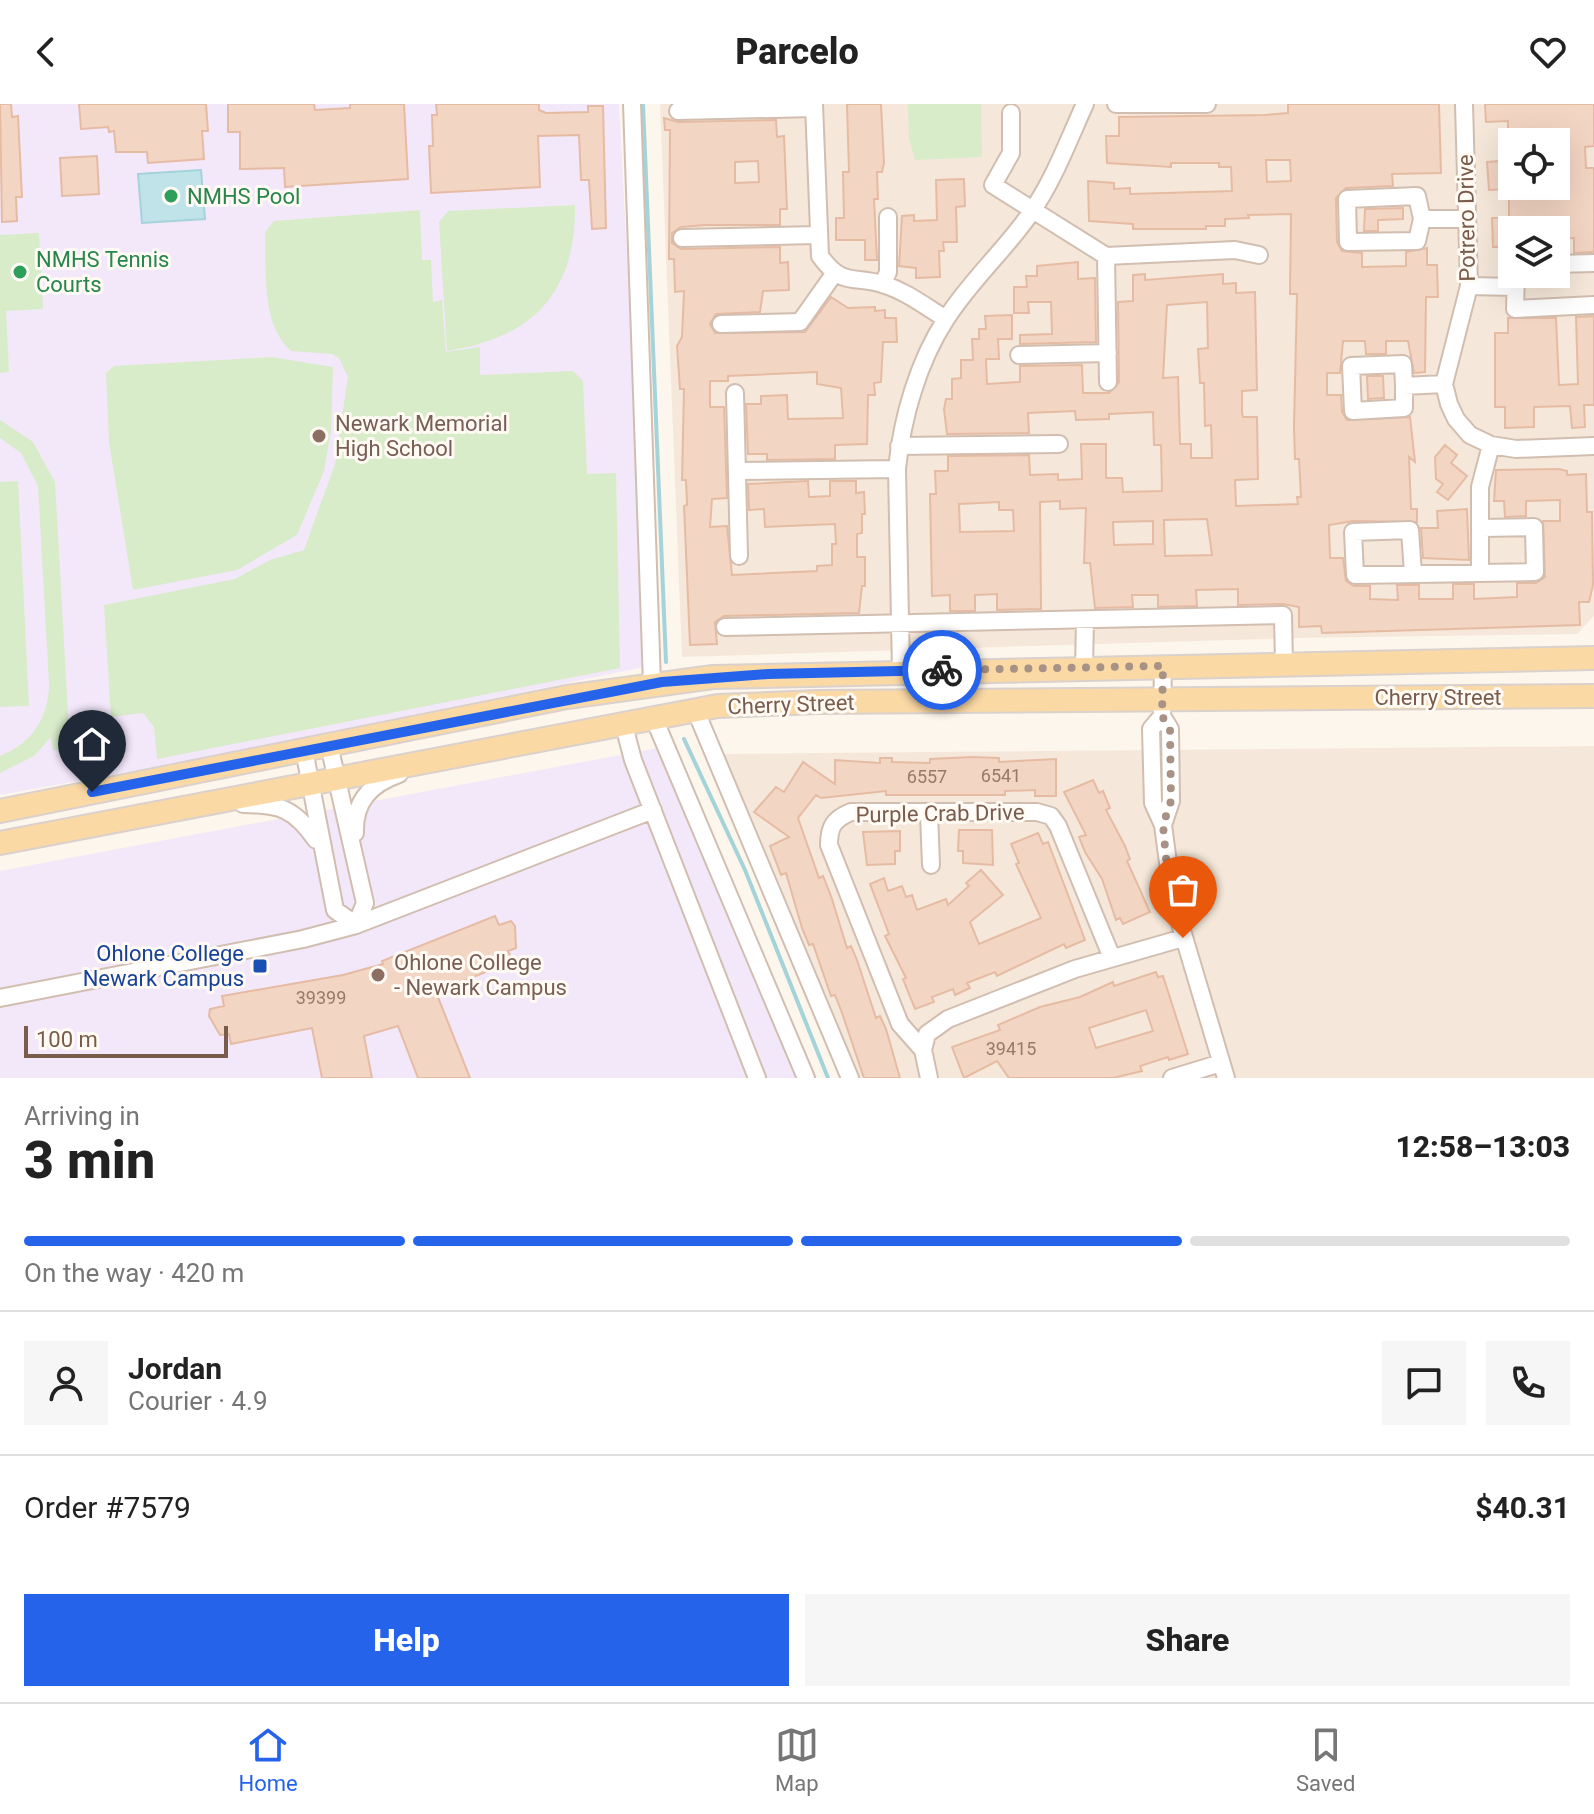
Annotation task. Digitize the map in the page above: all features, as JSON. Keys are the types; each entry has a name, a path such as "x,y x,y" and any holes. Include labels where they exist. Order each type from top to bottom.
{"main road":[{"name":"Cherry Street","path":"0,811 652,683 713,677 1594,658"},
{"path":"769,703 784,688 872,686 901,671"},
{"name":"Cherry Street","path":"0,843 695,709 769,703 1163,708 1594,696"}],"street":[{"path":"632,104 652,683"},
{"path":"901,671 897,469 899,446 923,363 946,319 1032,211 1051,182 1085,104"},
{"path":"1116,104 1207,104"},
{"name":"Potrero Drive","path":"1444,384 1469,286 1464,104"},
{"path":"678,111 814,106 820,256 834,274 847,280 883,284 946,319"},
{"path":"1011,113 1011,153 993,185 1106,256 1235,250 1259,255"},
{"path":"1417,196 1422,219 1417,241 1348,242 1347,199 1417,196"},
{"path":"883,284 888,272 888,217"},
{"path":"1422,219 1467,219"},
{"path":"682,238 817,235"},
{"path":"1106,256 1108,382"},
{"path":"1570,264 1594,263"},
{"path":"721,324 800,322 834,274"},
{"path":"1469,286 1498,283"},
{"path":"1515,288 1515,309 1594,305"},
{"path":"1019,355 1108,353"},
{"path":"1404,386 1444,384 1456,419 1470,435 1491,445 1516,449 1594,446"},
{"path":"735,393 739,556"},
{"path":"899,446 1059,444"},
{"path":"1480,572 1480,487 1491,445"},
{"path":"737,471 897,469"},
{"path":"1413,574 1410,530 1353,532 1355,575 1535,572 1534,527 1481,528"},
{"path":"725,627 1283,615 1284,664"},
{"path":"1084,668 1085,620"},
{"path":"1163,666 1163,708 1170,729 1171,801 1163,825 1167,869 1183,938 1224,1070 1172,1078"},
{"path":"695,709 850,1078"},
{"path":"653,716 806,1078"},
{"path":"623,722 653,810 757,1078"},
{"path":"329,745 365,903 356,925"},
{"path":"304,750 335,910 356,925"},
{"path":"355,862 355,816 362,799 380,782 436,760"},
{"path":"202,805 282,806 300,817 323,849"},
{"path":"0,998 303,939 356,925 653,810"},
{"name":"Purple Crab Drive","path":"923,1050 900,1024 829,845 829,829 837,817 851,812 1037,812 1051,816 1058,826 1112,958"},
{"path":"929,814 931,865"},
{"path":"929,1078 923,1050 927,1034 948,1019 1112,958 1183,938"}],"shaded area":[{"name":"Newark Memorial High School","path":"0,104 619,104 649,666 183,762 0,795"},
{"path":"660,104 1594,104 1594,616 1577,634 1293,638 682,657"},
{"path":"1594,746 1594,1078 852,1078 720,754"},
{"name":"Ohlone College - Newark Campus","path":"663,747 797,1078 0,1078 0,871"}],"green space":[{"path":"908,104 981,104 982,157 915,160 909,139"},
{"path":"575,205 568,263 558,286 544,306 526,322 503,335 477,345 447,351 439,222 448,211"},
{"path":"420,210 422,260 431,260 433,302 442,300 446,352 480,347 480,375 573,371 583,381 587,474 616,473 620,668 157,759 154,727 143,713 111,717 104,605 235,579 270,560 304,550 335,464 348,377 339,358 332,354 291,351 281,339 274,326 267,296 265,232 274,221"},
{"name":"NMHS Tennis Courts","path":"39,233 43,309 6,311 9,372 0,373 0,235"},
{"path":"272,357 333,367 331,431 324,471 297,535 237,570 133,590 109,442 106,373 114,366"},
{"path":"0,420 33,442 55,482 70,749 53,750 51,737 34,756 0,773 0,756 29,737 42,719 49,684 38,486 21,453 0,438"},
{"path":"18,481 29,706 0,707 0,482"}],"water":[{"name":"NMHS Pool","path":"201,170 205,219 142,223 138,174"}],"building":[{"path":"0,104 11,104 12,117 18,116 22,197 16,197 17,221 2,222"},
{"path":"79,104 206,104 208,131 202,131 204,159 148,163 147,152 116,152 114,131 109,132 108,127 81,129"},
{"path":"228,104 314,104 315,110 350,108 350,104 404,104 408,179 285,187 284,168 240,169 240,132 228,132"},
{"path":"436,104 539,104 539,110 546,113 588,112 588,106 603,106 606,228 592,229 589,180 581,180 579,135 538,136 540,187 431,193 429,146 433,146 432,115 437,115"},
{"path":"847,104 881,104 884,163 882,172 877,172 878,199 874,199 877,260 865,260 865,240 836,240 836,218 844,218 843,172 849,172"},
{"path":"1288,104 1439,104 1441,173 1392,174 1393,186 1346,188 1336,198 1337,242 1342,251 1362,253 1362,267 1406,266 1406,252 1427,248 1427,265 1437,265 1438,297 1426,297 1425,372 1414,373 1408,341 1386,341 1386,354 1366,354 1365,341 1343,341 1340,373 1327,373 1327,395 1341,395 1342,412 1347,420 1410,417 1415,462 1409,457 1411,509 1417,509 1417,522 1353,521 1329,525 1330,558 1343,558 1346,581 1354,586 1370,586 1370,599 1398,600 1397,585 1419,585 1419,599 1453,599 1453,584 1474,584 1474,599 1517,597 1517,583 1536,583 1545,577 1543,521 1560,521 1560,500 1526,501 1526,516 1505,517 1504,501 1494,501 1496,470 1559,469 1567,471 1567,475 1586,474 1587,512 1592,512 1593,585 1589,602 1579,602 1580,625 1322,633 1321,626 1299,627 1299,607 1283,604 1238,605 1238,589 1196,590 1197,606 1158,607 1158,595 1132,595 1133,607 1095,608 1090,563 1084,563 1086,508 1060,509 1060,501 1040,502 1041,609 997,610 997,594 975,595 975,611 950,611 950,595 932,596 930,494 936,494 935,471 948,471 948,456 1029,455 1030,475 1058,474 1058,480 1082,479 1081,444 1106,444 1106,478 1122,478 1123,492 1162,491 1161,445 1154,445 1153,412 1109,414 1109,419 1076,420 1075,411 1028,413 1029,433 947,434 944,409 946,399 952,399 952,379 961,378 961,360 973,360 972,339 979,339 979,329 986,329 985,316 1012,315 1012,339 998,339 999,359 986,359 987,384 1020,382 1020,366 1082,365 1083,393 1109,393 1119,382 1118,302 1133,301 1133,275 1145,274 1145,280 1223,274 1223,284 1236,283 1236,293 1255,292 1257,390 1242,391 1242,413 1243,417 1257,417 1258,479 1235,480 1236,506 1298,504 1297,497 1301,497 1294,427 1297,294 1290,294 1291,214 1225,219 1225,226 1206,226 1206,229 1133,229 1133,224 1089,221 1088,181 1114,183 1114,189 1130,188 1130,194 1232,191 1231,167 1219,167 1219,163 1171,163 1171,167 1107,163 1106,136 1119,136 1119,117 1288,113","holes":["1266,160 1290,160 1291,181 1267,182","1207,302 1208,348 1198,349 1200,383 1204,383 1205,426 1211,425 1212,458 1191,458 1191,444 1180,444 1178,377 1163,378 1167,305","999,502 999,510 1013,510 1014,531 960,532 959,504","1207,519 1212,555 1165,556 1164,520","1153,521 1153,544 1114,545 1113,522"]},
{"path":"1485,104 1594,104 1594,146 1585,147 1586,168 1594,168 1594,252 1574,253 1570,216 1509,216 1509,200 1570,200 1570,128 1508,128 1508,121 1486,122"},
{"path":"664,118 678,122 776,120 777,137 784,136 787,209 780,209 780,225 705,225 681,227 672,233 672,243 681,249 780,247 780,263 788,262 789,290 763,291 760,312 716,314 710,324 715,333 805,332 831,297 848,308 875,307 875,311 885,310 885,318 896,318 897,342 883,342 881,382 874,383 875,395 868,395 867,444 835,445 835,459 767,460 767,454 748,454 746,404 761,404 761,396 787,395 788,419 843,418 841,388 817,384 817,372 728,376 728,381 710,381 710,407 724,407 727,498 712,499 710,527 727,526 732,575 817,571 817,566 832,565 832,544 836,544 835,524 765,527 764,509 749,510 748,484 808,481 809,497 830,496 830,481 856,481 856,493 864,492 865,514 862,514 862,533 857,534 857,557 865,557 865,586 862,586 859,613 724,616 715,622 717,644 690,645 684,506 687,505 686,480 682,480 684,389 680,389 677,346 682,337 684,291 675,292 674,259 669,259 670,130 665,130","holes":["758,161 759,182 735,183 735,162"]},
{"path":"97,156 99,194 62,196 60,158"},
{"path":"1498,161 1498,190 1489,190 1487,162"},
{"path":"964,179 965,206 956,207 957,242 943,242 944,251 939,251 940,277 916,278 916,268 899,266 902,216 914,215 914,221 937,220 936,180"},
{"path":"1403,208 1403,219 1378,220 1378,231 1364,231 1365,209"},
{"path":"1492,218 1498,218 1498,247 1493,247"},
{"path":"1078,262 1078,279 1095,278 1096,342 1020,344 1020,335 1052,334 1051,302 1028,302 1029,313 1014,313 1014,287 1027,287 1026,276 1037,276 1037,266"},
{"path":"1594,316 1594,405 1584,405 1585,427 1572,428 1570,406 1534,407 1534,427 1505,428 1505,407 1495,407 1495,333 1508,333 1508,318 1556,318 1559,385 1578,384 1576,317"},
{"path":"1367,376 1383,376 1384,398 1368,399"},
{"path":"1445,445 1457,455 1451,463 1467,476 1448,500 1437,492 1443,484 1436,479 1435,457"},
{"path":"1467,509 1469,560 1423,558 1421,528 1438,528 1437,511"},
{"path":"880,758 892,758 892,762 930,763 930,759 999,758 999,762 1056,759 1056,796 1035,796 1035,790 1005,791 1005,795 886,795 886,791 821,798 816,795 798,818 819,878 823,876 831,896 847,948 851,946 857,960 876,1018 880,1016 886,1029 900,1078 864,1078 835,995 831,996 813,944 809,945 802,928 786,873 781,875 770,846 789,837 754,812 776,787 784,792 803,762 835,784 835,760 880,763"},
{"path":"1093,780 1099,793 1103,791 1110,808 1106,810 1125,846 1130,859 1127,861 1150,912 1123,924 1120,918 1116,920 1102,879 1085,852 1079,837 1086,835 1064,792"},
{"path":"959,830 992,830 993,865 963,863 963,851 958,851"},
{"path":"900,831 900,851 895,851 895,864 867,865 863,832"},
{"path":"1038,833 1043,844 1048,842 1085,940 1066,948 1064,944 997,976 995,972 967,983 970,988 955,995 953,989 932,997 934,1002 915,1009 903,979 906,978 885,936 889,934 870,884 884,878 888,891 902,886 906,897 912,895 917,910 946,899 948,905 981,870 1003,895 970,922 979,944 1041,918 1016,864 1019,863 1011,844"},
{"path":"495,916 499,925 511,921 515,926 516,948 508,951 513,961 436,992 470,1078 418,1078 398,1026 364,1036 372,1078 322,1078 312,1028 231,1044 229,1034 220,1035 209,1016 210,1009 224,1006 222,996 343,975 383,964 382,961"},
{"path":"1156,972 1158,977 1163,976 1188,1054 1169,1060 1168,1057 1140,1066 1142,1071 1113,1078 1009,1078 997,1061 964,1078 952,1047 1000,1030 998,1025 1040,1007 1080,997 1113,982 1114,986","holes":["1146,1010 1153,1031 1096,1048 1089,1028"]}],"waterway":[{"path":"643,104 666,662"},
{"path":"684,739 745,870 828,1078"}],"way so far":[{"path":"942,670 1163,666 1162,716 1170,729 1171,801 1163,825 1167,869 1183,938"}],"place":[{"name":"NMHS Pool","path":"171,196"},
{"name":"NMHS Tennis Courts","path":"20,272"},
{"name":"Newark Memorial High School","path":"319,436"},
{"name":"Ohlone College Newark Campus","path":"260,966"},
{"name":"Ohlone College - Newark Campus","path":"378,975"}],"route":[{"path":"92,792 567,697 662,682 768,674 942,670"}]}
